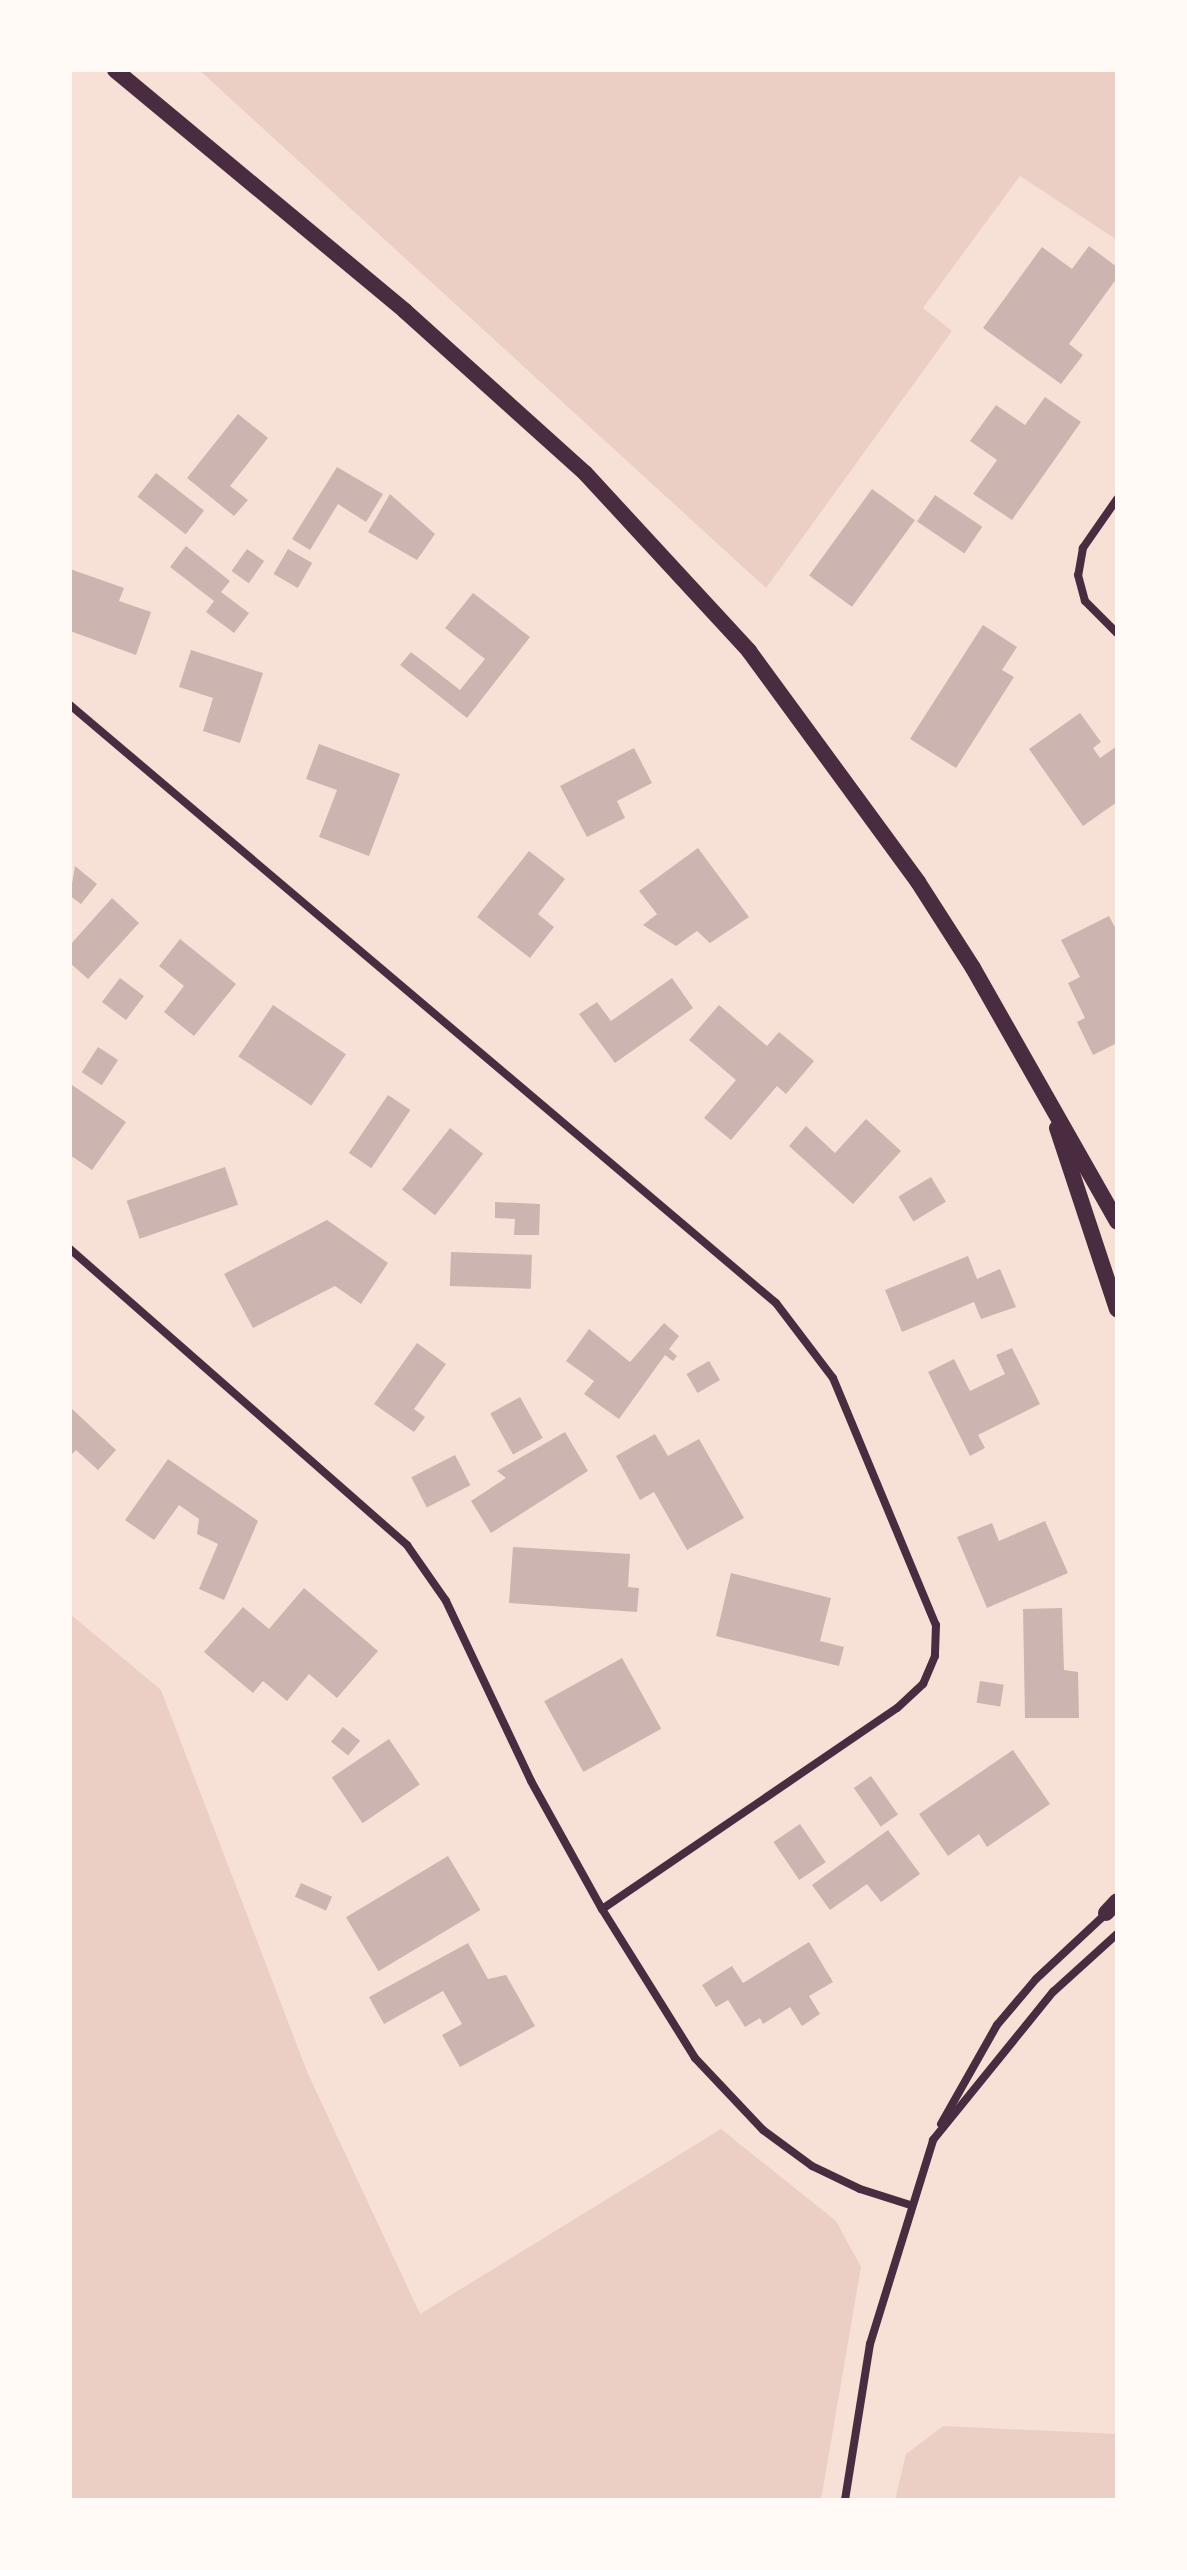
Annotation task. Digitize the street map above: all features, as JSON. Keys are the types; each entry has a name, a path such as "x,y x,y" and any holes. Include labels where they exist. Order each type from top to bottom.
{"main road":[{"path":"115,70 416,321 585,473 749,651 832,760 942,919 1043,1089 1117,1222"},
{"path":"1043,1089 1117,1309"}],"street":[{"path":"1117,499 1083,548 1078,575 1085,601 1117,633"},
{"path":"70,705 776,1303 833,1378 936,1625 935,1656 923,1684 897,1708 602,1909"},
{"path":"70,1249 407,1545 446,1601 531,1781 602,1909 695,2058 763,2130 812,2166 860,2189 910,2205"},
{"path":"845,2500 870,2344 910,2205 933,2140 997,2025 1047,1967 1113,1907"},
{"path":"933,2140 1053,1992 1117,1934"}],"shaded area":[{"path":"199,70 1117,70 1117,240 1020,176 923,308 952,331 766,588"},
{"path":"70,1614 161,1690 308,2074 420,2314 721,2129 836,2221 861,2267 821,2500 70,2500"},
{"path":"943,2426 1117,2434 1117,2500 895,2500 906,2454"}],"building":[{"path":"1089,246 1117,267 1117,278 1069,344 1083,355 1061,384 983,328 1042,247 1072,269"},
{"path":"1045,397 1081,422 1012,520 973,494 997,460 970,441 996,405 1025,425"},
{"path":"238,414 268,438 230,486 248,500 234,516 187,478"},
{"path":"337,467 383,494 366,522 338,504 310,550 292,539"},
{"path":"156,473 204,511 186,534 138,497"},
{"path":"872,489 915,520 852,607 809,576"},
{"path":"390,494 435,534 417,560 368,532"},
{"path":"935,495 982,527 964,553 917,522"},
{"path":"186,546 230,581 221,592 249,613 234,633 206,612 214,601 170,567"},
{"path":"247,549 264,561 249,583 232,571"},
{"path":"288,549 312,563 298,588 274,574"},
{"path":"70,569 124,588 119,601 151,612 136,655 70,631"},
{"path":"473,593 530,637 467,718 400,665 411,652 460,690 485,659 445,628"},
{"path":"983,625 1017,647 1002,670 1014,677 956,768 910,739"},
{"path":"191,650 263,673 240,743 203,731 213,698 179,687"},
{"path":"1080,713 1101,742 1093,748 1100,758 1117,746 1117,802 1083,826 1029,749"},
{"path":"319,744 400,774 369,856 319,837 337,790 306,779"},
{"path":"634,748 652,783 617,801 625,818 587,837 560,786"},
{"path":"698,848 749,917 710,943 697,931 676,946 643,925 657,914 639,891"},
{"path":"529,851 565,879 538,914 554,927 530,958 477,917"},
{"path":"75,866 97,884 81,904 70,896"},
{"path":"112,898 139,923 88,979 70,963 70,945"},
{"path":"1109,916 1117,931 1117,1043 1093,1055 1077,1022 1085,1018 1068,983 1080,977 1061,940"},
{"path":"180,939 236,984 194,1036 164,1012 184,986 159,966"},
{"path":"120,978 144,996 126,1020 102,1002"},
{"path":"672,978 693,1008 615,1063 579,1014 597,1002 611,1021"},
{"path":"273,1005 346,1054 311,1106 238,1056"},
{"path":"719,1005 767,1046 779,1032 814,1061 786,1094 777,1086 731,1140 704,1118 736,1080 689,1040"},
{"path":"98,1047 118,1060 102,1085 82,1072"},
{"path":"72,1085 126,1122 92,1170 70,1155"},
{"path":"388,1095 410,1110 371,1168 349,1153"},
{"path":"866,1119 901,1151 853,1204 789,1146 806,1126 835,1153"},
{"path":"450,1128 483,1154 435,1215 402,1189"},
{"path":"225,1167 238,1205 140,1239 127,1201"},
{"path":"931,1177 946,1202 913,1221 898,1197"},
{"path":"495,1202 540,1204 539,1235 514,1235 515,1219 495,1218"},
{"path":"327,1220 388,1263 361,1304 335,1286 253,1328 224,1274"},
{"path":"451,1252 532,1255 531,1289 450,1286"},
{"path":"968,1256 977,1279 1000,1269 1016,1307 981,1319 974,1302 902,1332 885,1290"},
{"path":"664,1323 679,1336 669,1349 677,1356 673,1361 665,1355 619,1419 584,1394 594,1381 566,1361 589,1329 630,1362"},
{"path":"417,1343 446,1364 414,1409 425,1417 414,1432 374,1404"},
{"path":"1012,1348 1040,1404 978,1435 985,1448 970,1456 928,1372 954,1359 970,1391 1005,1374 996,1355"},
{"path":"709,1361 720,1380 697,1393 686,1374"},
{"path":"520,1397 543,1438 513,1455 490,1413"},
{"path":"70,1407 116,1450 98,1470 76,1450 70,1456"},
{"path":"565,1432 588,1471 491,1533 471,1501 506,1478 497,1471"},
{"path":"655,1434 668,1456 699,1439 744,1518 687,1550 654,1492 640,1500 616,1456"},
{"path":"455,1455 470,1485 427,1508 411,1477"},
{"path":"168,1459 258,1521 224,1600 199,1589 218,1544 197,1534 199,1519 179,1505 154,1540 125,1520"},
{"path":"1045,1521 1068,1573 987,1608 957,1537 992,1523 999,1541"},
{"path":"513,1547 630,1554 628,1587 639,1588 637,1612 509,1603"},
{"path":"731,1573 831,1598 820,1641 844,1647 839,1666 716,1636"},
{"path":"304,1588 378,1651 337,1698 309,1674 287,1701 263,1681 253,1693 204,1652 243,1607 269,1629"},
{"path":"1062,1608 1064,1670 1078,1672 1079,1718 1025,1718 1023,1609"},
{"path":"622,1658 661,1729 583,1772 544,1701"},
{"path":"980,1681 1004,1685 1000,1706 977,1703"},
{"path":"343,1727 360,1741 348,1756 331,1742"},
{"path":"389,1739 420,1785 363,1823 332,1778"},
{"path":"1013,1750 1050,1804 987,1847 979,1834 948,1856 919,1814"},
{"path":"871,1776 898,1815 881,1827 854,1788"},
{"path":"800,1824 826,1862 799,1880 773,1842"},
{"path":"888,1830 920,1874 881,1902 867,1884 830,1910 812,1885"},
{"path":"448,1856 480,1910 378,1971 346,1917"},
{"path":"301,1883 332,1897 326,1911 295,1897"},
{"path":"809,1942 833,1982 809,1996 820,2014 802,2026 790,2007 763,2024 760,2018 745,2027 728,2000 716,2007 702,1985 732,1966 743,1983"},
{"path":"468,1943 488,1979 506,1975 535,2026 460,2067 442,2035 462,2024 443,1991 384,2024 369,1997"}]}
